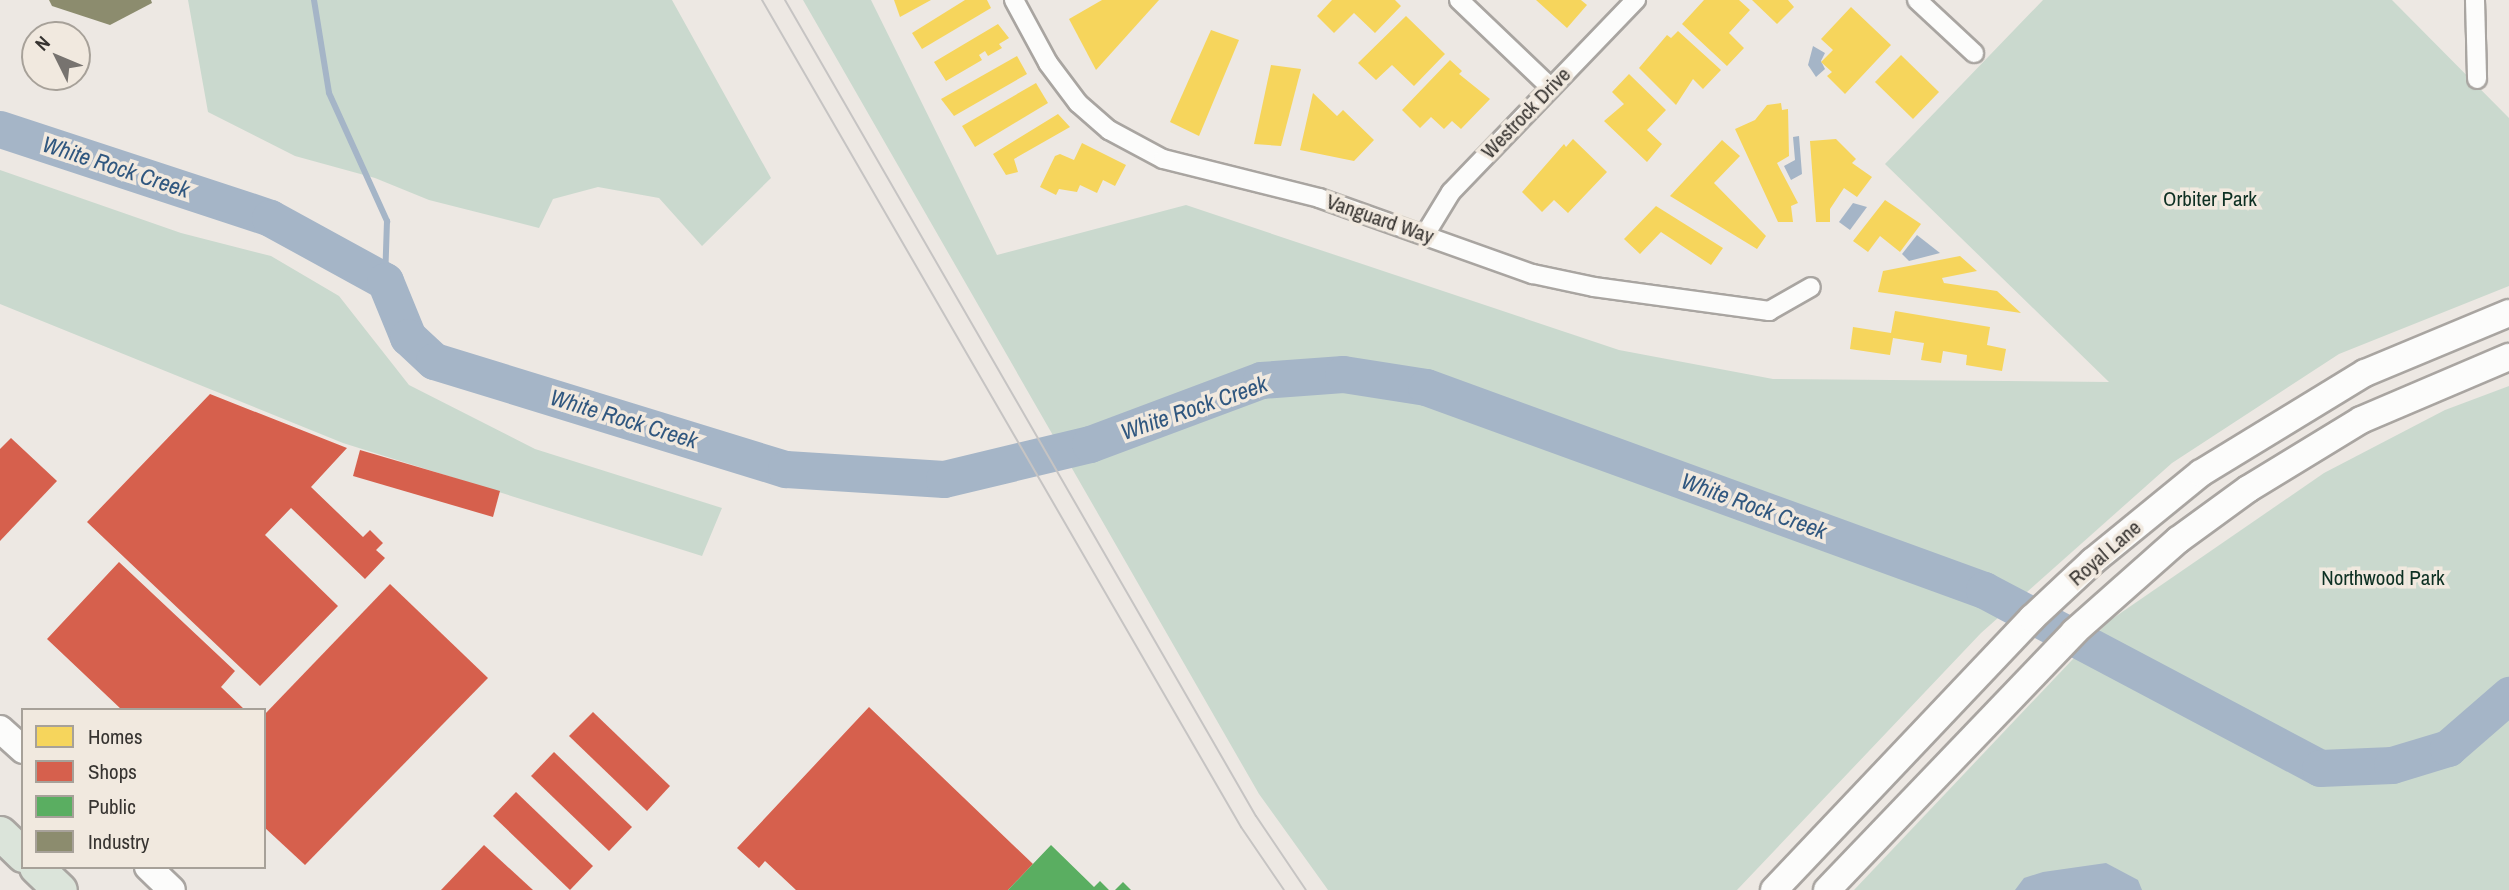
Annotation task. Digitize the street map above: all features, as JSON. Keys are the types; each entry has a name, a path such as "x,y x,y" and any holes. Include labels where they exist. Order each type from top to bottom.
{"highway":[{"path":"0,833 21,853"},
{"path":"38,869 60,890"}],"main road":[{"name":"Royal Lane","path":"1774,890 2032,618 2093,561 2202,473 2243,445 2365,373 2509,313"},
{"name":"Royal Lane","path":"1827,890 2128,580 2264,478 2361,421 2509,357"},
{"path":"0,729 21,748"},
{"path":"150,869 172,890"}],"street":[{"name":"Vanguard Way","path":"1014,0 1048,63 1078,103 1138,147 1196,170 1319,198 1426,233 1533,274 1594,287 1769,311 1811,287"},
{"path":"1459,0 1550,88"},
{"name":"Westrock Drive","path":"1426,233 1451,192 1636,0"},
{"path":"1917,0 1974,54"},
{"path":"2475,0 2477,79"}],"green space":[{"path":"188,0 672,0 771,178 702,246 659,198 598,187 553,199 539,228 429,200 375,178 295,156 208,112"},
{"name":"Orbiter Park","path":"803,0 871,0 997,255 1186,205 1619,350 1773,379 2109,382 1885,164 2043,0 2392,0 2509,118 2509,286 2339,354 2172,463 1981,633 1737,890 1328,890 1259,794"},
{"path":"0,170 181,233 271,256 339,296 409,385 535,449 722,508 702,556 343,443 0,304"},
{"name":"Northwood Park","path":"2509,386 2509,890 1854,890 2109,621 2324,473 2445,410"}],"water":[{"path":"1813,46 1825,53 1821,61 1825,69 1816,77 1808,65"},
{"path":"1799,136 1802,174 1791,180 1784,166 1795,160 1793,137"},
{"path":"1853,203 1867,207 1850,230 1839,222"},
{"path":"1917,235 1940,253 1909,261 1902,254"},
{"path":"2106,863 2138,880 2142,890 2015,890 2024,878 2043,872"}],"building: Homes":[{"path":"894,0 931,0 900,17"},
{"path":"965,0 987,0 991,8 922,49 912,33"},
{"path":"1102,0 1159,0 1096,70 1069,19"},
{"path":"1332,0 1395,0 1401,6 1375,33 1354,13 1334,33 1317,16"},
{"path":"1536,0 1581,0 1587,5 1567,28"},
{"path":"1704,0 1739,0 1750,10 1729,33 1744,48 1727,66 1682,24"},
{"path":"1752,0 1788,0 1794,7 1777,24"},
{"path":"1851,7 1891,45 1845,94 1827,76 1832,72 1821,62 1833,50 1821,39"},
{"path":"1406,16 1445,54 1414,86 1392,65 1376,80 1358,63"},
{"path":"998,24 1009,38 999,44 1002,48 988,56 985,51 979,55 982,60 946,81 934,62"},
{"path":"1211,30 1239,40 1199,136 1170,122"},
{"path":"1678,31 1721,70 1703,89 1693,79 1676,105 1639,68 1667,35 1671,38"},
{"path":"1901,55 1939,92 1913,119 1875,82"},
{"path":"1017,56 1027,74 954,116 941,99"},
{"path":"1450,60 1462,71 1459,74 1490,99 1461,129 1452,121 1444,129 1431,117 1420,128 1402,110"},
{"path":"1271,65 1301,69 1281,146 1254,144"},
{"path":"1629,74 1666,110 1647,130 1662,144 1647,162 1604,121 1624,104 1612,92"},
{"path":"1036,83 1048,103 975,147 962,126"},
{"path":"1313,93 1337,116 1343,110 1374,140 1354,161 1300,150"},
{"path":"1781,103 1782,110 1788,109 1789,156 1777,163 1798,203 1791,206 1793,222 1778,222 1735,129 1755,120 1767,105"},
{"path":"1058,114 1070,127 1014,159 1018,172 1006,175 993,154"},
{"path":"1573,139 1607,172 1568,213 1554,200 1542,212 1522,192 1564,144 1566,147"},
{"path":"1836,139 1856,159 1852,163 1872,177 1857,197 1844,188 1830,209 1830,222 1816,222 1810,141"},
{"path":"1722,140 1740,156 1714,183 1766,236 1757,249 1670,196"},
{"path":"1082,143 1126,165 1115,186 1103,180 1097,193 1080,185 1077,192 1059,189 1056,195 1040,187 1055,156 1060,154 1074,160"},
{"path":"1885,200 1921,224 1900,252 1880,236 1868,252 1853,241"},
{"path":"1656,206 1723,248 1711,265 1661,232 1640,254 1624,239"},
{"path":"1960,256 1977,271 1942,278 1944,283 1997,291 2021,313 1878,292 1883,271"},
{"path":"1895,311 1990,327 1987,345 2006,349 2002,371 1966,365 1967,355 1943,351 1941,363 1921,360 1924,343 1893,338 1890,355 1850,349 1853,327 1891,333"}],"building: Shops":[{"path":"210,394 347,448 311,487 363,537 370,530 383,543 376,550 385,558 365,579 291,508 265,535 338,606 260,686 87,522"},
{"path":"11,438 57,481 0,541 0,449"},
{"path":"360,450 500,491 493,517 353,476"},
{"path":"119,562 235,671 221,687 243,708 120,708 47,639"},
{"path":"390,584 488,678 305,865 266,829 266,713"},
{"path":"869,707 1033,864 1008,890 796,890 765,861 759,868 737,848"},
{"path":"593,712 670,786 647,811 569,736"},
{"path":"554,752 632,827 609,851 531,776"},
{"path":"516,792 593,866 570,890 493,816"},
{"path":"484,845 533,890 441,890"}],"building: Public":[{"path":"1051,845 1094,887 1100,881 1109,890 1008,890"},
{"path":"1123,882 1131,890 1115,890"}],"building: Industry":[{"path":"49,0 151,0 152,3 110,25 52,6"}],"waterway":[{"path":"314,0 329,93 387,221 385,281"},
{"name":"White Rock Creek","path":"0,129 270,218 385,281 408,337 434,361 786,469 944,479 1090,444 1261,380 1343,374 1426,387 1984,590 2320,768 2392,765 2448,748 2509,695"}],"tram line":[{"path":"762,0 1241,827 1284,890"},
{"path":"785,0 1256,816 1306,890"}]}
